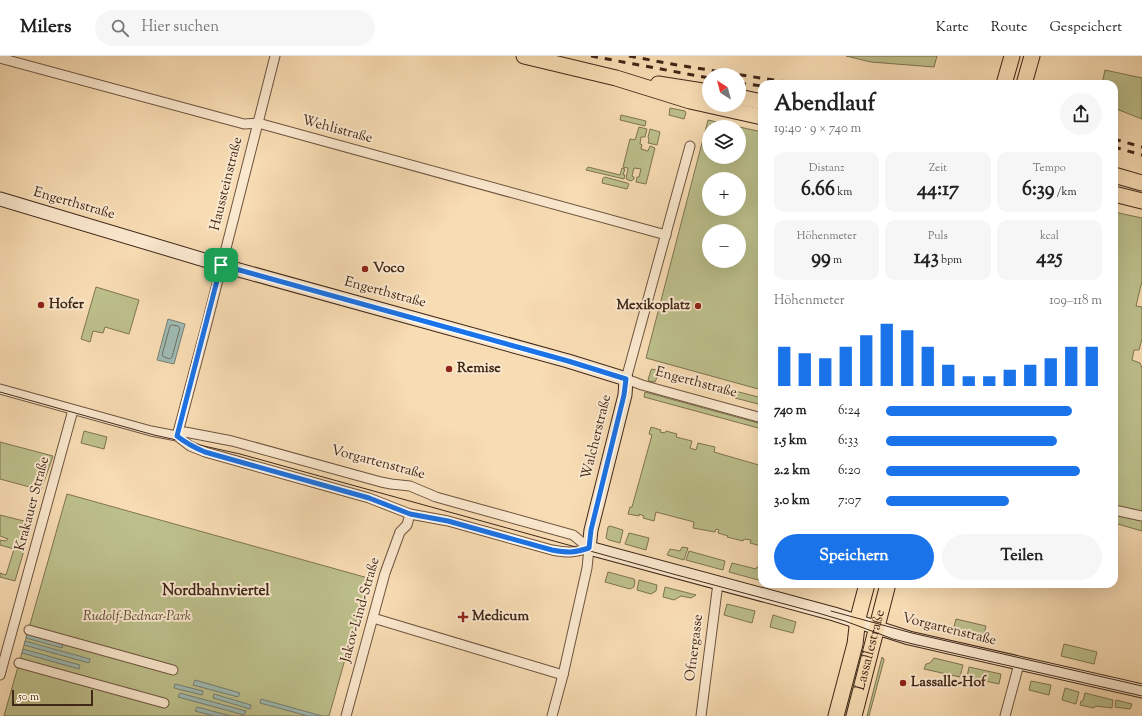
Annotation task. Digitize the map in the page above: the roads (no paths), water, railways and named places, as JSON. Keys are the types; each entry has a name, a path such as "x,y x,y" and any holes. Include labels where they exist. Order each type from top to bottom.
{"main road":[{"path":"524,56 616,78 690,101 758,116"},
{"path":"1005,80 1012,56"},
{"path":"1025,80 1032,56"},
{"path":"616,78 702,91"},
{"path":"746,99 758,101"},
{"path":"1118,176 1142,183"},
{"path":"1118,195 1142,201"},
{"name":"Lassallestraße","path":"836,716 855,644 858,622 866,588"},
{"name":"Lassallestraße","path":"854,716 878,628 887,588"}],"street":[{"name":"Haussteinstraße","path":"177,436 275,56"},
{"name":"Wehlistraße","path":"0,58 244,124 258,123 666,235"},
{"name":"Walcherstraße","path":"552,716 563,675 587,568 591,530 624,395 626,379 690,146"},
{"name":"Engerthstraße","path":"0,199 221,265 560,359 642,385 758,417"},
{"name":"Vorgartenstraße","path":"0,389 151,431 177,436 190,446 205,452 369,498 410,514 448,521 552,550 568,553 589,548"},
{"name":"Krakauer Straße","path":"0,675 5,641 73,410"},
{"name":"Vorgartenstraße","path":"177,436 185,432 232,441 382,482 410,486 436,497 573,535 589,548 858,622 909,638 1142,691"},
{"path":"1118,511 1142,516"},
{"name":"Jakov-Lind-Straße","path":"346,716 385,574 400,532 407,525 410,514"},
{"name":"Ofnergasse","path":"700,716 718,583"},
{"path":"373,618 563,675"},
{"path":"28,630 173,670"},
{"path":"19,663 164,703"},
{"path":"1005,716 1019,664"}],"water":[{"path":"168,319 185,324 174,364 157,360"},
{"path":"27,633 63,643 62,648 26,638"},
{"path":"25,641 90,659 89,663 24,645"},
{"path":"23,649 80,665 79,669 22,653"},
{"path":"195,680 240,693 238,697 193,685"},
{"path":"175,684 203,691 202,695 174,688"},
{"path":"180,693 246,711 244,715 178,697"},
{"path":"214,694 251,705 250,709 213,698"},
{"path":"261,699 322,716 308,716 260,703"},
{"path":"197,707 231,716 214,716 195,711"}],"tram line":[{"path":"0,392 154,435 240,454 818,613 845,621 893,639 1142,696"},
{"path":"831,611 912,633 1142,686"}],"railway":[{"path":"591,56 702,77"},
{"path":"629,56 773,80"},
{"path":"746,84 758,85"},
{"path":"1118,140 1142,147"},
{"path":"1118,148 1142,155"}],"place":[{"name":"Voco","path":"365,269"},
{"name":"Hofer","path":"41,305"},
{"name":"Mexikoplatz","path":"698,306"},
{"name":"Remise","path":"449,369"},
{"name":"Medicum","path":"463,617"},
{"name":"Lassalle-Hof","path":"903,683"}],"district":[{"name":"Nordbahnviertel","path":"216,591"}],"park label":[{"name":"Rudolf-Bednar-Park","path":"137,617"}]}
